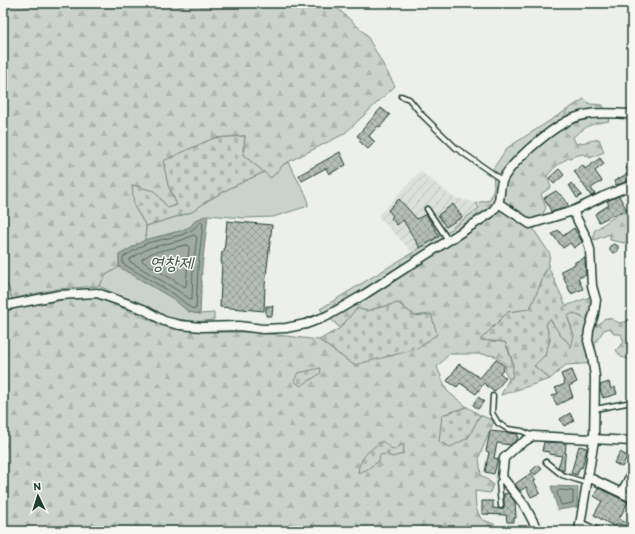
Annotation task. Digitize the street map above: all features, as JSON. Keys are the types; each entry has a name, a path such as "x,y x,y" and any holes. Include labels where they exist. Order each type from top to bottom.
{"street":[{"path":"3,306 59,295 97,293 143,309 164,321 180,325 202,327 239,326 263,329 286,328 306,324 327,316 365,294 491,213 498,203 502,180 525,154 564,122 581,116 606,113 632,114"},
{"path":"498,203 530,224 574,211 602,197 632,185"},
{"path":"574,211 588,240 592,286 596,300 588,340 595,377 594,440 579,528 595,531"},
{"path":"538,531 525,506 502,477 504,458 516,447 533,436 632,441"},
{"path":"622,492 632,473"},
{"path":"588,480 622,492 632,498"}],"lane":[{"path":"401,96 409,99 423,116 456,148 502,180"},
{"path":"427,209 448,240"},
{"path":"493,396 492,413 498,423 508,429 522,431 533,436"},
{"path":"595,409 632,402"},
{"path":"546,462 562,475 588,480"},
{"path":"501,506 499,482 504,480"}],"shaded area":[{"path":"420,171 453,197 476,203 479,208 448,231 412,252 378,216"}],"green space":[{"path":"3,3 267,3 291,8 337,8 366,34 395,86 344,134 284,164 271,178 243,155 245,136 214,138 164,161 168,185 177,205 168,208 154,191 134,206 146,226 145,240 119,255 119,267 106,275 99,286 57,289 12,299 9,288 3,277"},
{"path":"584,99 590,104 603,105 609,121 590,126 573,137 576,144 599,139 604,152 590,158 584,154 568,159 555,167 547,176 551,187 541,194 546,208 534,230 550,254 548,266 530,310 508,312 481,340 505,342 514,367 512,378 509,379 504,371 507,365 495,356 482,354 449,354 437,367 447,391 467,407 442,415 468,438 480,415 494,421 479,457 481,475 493,484 490,493 475,491 476,508 481,519 494,524 498,531 3,531 3,310 69,299 99,298 171,329 215,332 253,332 319,340 354,365 431,314 415,316 398,303 366,311 357,309 340,328 320,309 448,231 479,208 476,203 490,200 494,188 493,169 507,148"},
{"path":"245,136 243,155 264,172 230,188 207,201 192,212 146,226 134,206 132,185 154,191 168,208 177,205 168,185 163,161 214,138"},
{"path":"288,162 307,197 308,206 273,217 244,218 208,215 196,220 190,227 180,231 145,240 146,226 192,212 207,201 230,188 264,172 271,178 284,164"},
{"path":"632,210 632,238 625,243 610,240 610,234 594,240 594,231 618,214"},
{"path":"548,266 566,306 592,296 589,321 574,313 567,316 574,335 571,348 550,319 546,324 550,340 545,355 534,366 550,379 501,395 509,379 512,378 513,363 511,355 505,342 480,340 508,312 530,309"},
{"path":"119,267 172,298 189,312 200,314 214,313 214,320 196,322 165,317 99,286 106,275"},
{"path":"3,277 9,288 12,299 3,302"},
{"path":"398,303 415,316 431,314 437,334 417,349 354,365 319,340 340,328 357,308 366,311"},
{"path":"573,313 598,325 605,318 612,319 619,323 628,321 632,335 632,360 621,357 616,350 624,342 621,334 614,334 610,328 604,330 595,343 596,363 566,365 550,379 534,366 545,355 550,340 546,324 550,318 561,336 567,341 572,328 567,316"},
{"path":"320,368 321,373 301,386 294,381 298,373"},
{"path":"467,407 480,415 468,438 450,447 439,442 442,415"},
{"path":"382,441 393,450 404,444 403,454 392,457 387,454 380,455 379,461 366,470 358,473 360,463 366,454"}],"water":[{"name":"영창제","path":"208,215 202,267 200,314 189,312 172,298 119,267 119,255 145,240 190,227 196,220"},
{"path":"551,486 578,487 577,507 558,510"}],"building":[{"path":"381,108 390,115 380,127 378,126 369,136 375,142 368,149 359,141 361,139 357,136"},
{"path":"340,152 346,165 329,174 326,168 302,181 299,175"},
{"path":"600,158 604,164 595,171 602,181 591,188 595,194 591,196 574,171 583,165 585,169"},
{"path":"632,164 632,180 616,185 614,181 629,173 626,168"},
{"path":"559,169 564,175 554,184 549,178"},
{"path":"571,183 582,195 577,198 569,185"},
{"path":"556,191 565,199 569,207 551,212 544,198"},
{"path":"619,196 627,210 599,222 595,214 609,205 607,201"},
{"path":"399,199 417,219 426,214 439,236 420,248 403,220 397,225 391,218 393,216 388,210"},
{"path":"453,204 462,217 446,227 438,215"},
{"path":"227,221 272,225 265,285 264,311 220,307 221,262 222,252 224,252"},
{"path":"574,228 582,242 574,248 570,243 563,248 552,234 558,230 563,236"},
{"path":"614,244 618,246 618,251 614,253 610,251 610,246"},
{"path":"585,258 586,275 578,278 583,289 571,294 561,271 575,264 575,262"},
{"path":"266,306 273,306 272,316 266,316"},
{"path":"496,359 505,366 500,373 506,378 494,392 484,383 476,394 460,383 457,387 447,381 459,364 480,378"},
{"path":"572,370 577,382 569,386 573,397 557,405 552,396 558,393 555,388 565,384 561,374"},
{"path":"609,382 611,389 615,387 617,394 603,398 600,385"},
{"path":"478,397 484,401 478,409 473,405"},
{"path":"570,413 574,421 564,426 560,419"},
{"path":"490,431 518,434 517,440 510,445 497,443 494,458 498,459 494,474 485,472 489,452 486,451"},
{"path":"544,442 566,443 564,471 558,467 562,456 549,454 549,452 542,451"},
{"path":"579,446 587,448 582,468 580,467 577,475 571,473"},
{"path":"620,452 627,456 622,467 614,463"},
{"path":"538,465 542,469 535,475 531,471"},
{"path":"531,473 536,480 534,481 540,493 531,497 526,487 520,491 515,484"},
{"path":"598,488 628,502 619,519 632,526 631,527 617,524 615,527 594,515 602,501 594,496"},
{"path":"508,493 515,502 516,518 514,518 514,522 507,522 506,515 482,514 482,501 493,501 493,508 502,509 504,506 504,494"}]}
